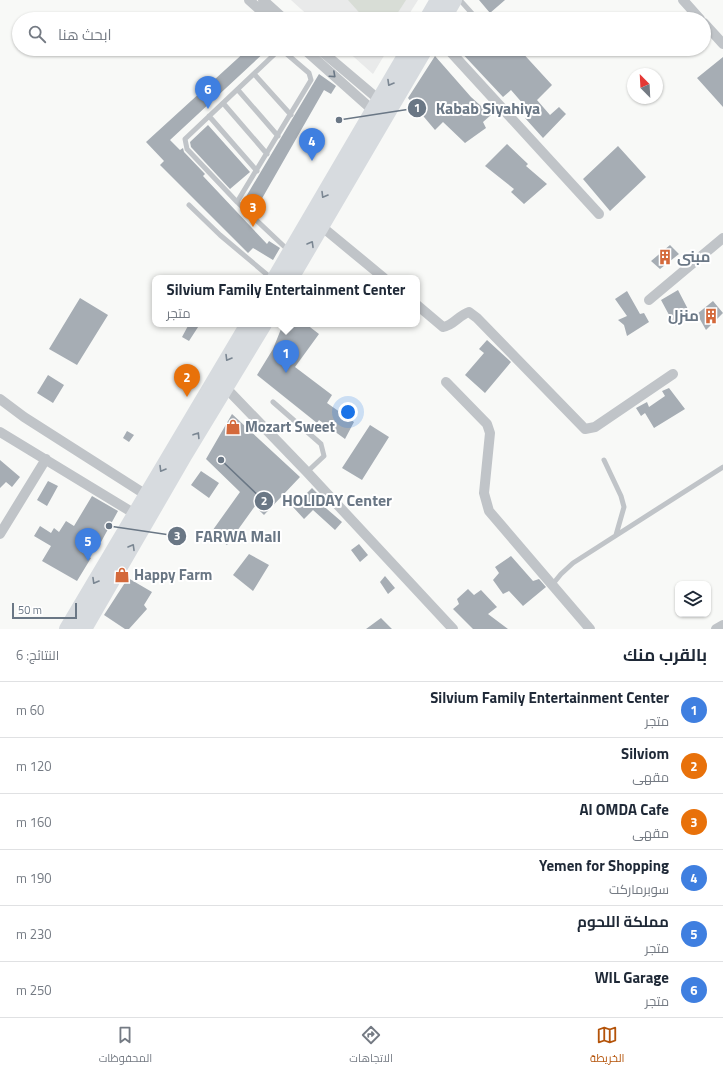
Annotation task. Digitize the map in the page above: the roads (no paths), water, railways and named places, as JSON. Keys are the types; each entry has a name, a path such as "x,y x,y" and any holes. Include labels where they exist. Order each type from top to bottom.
{"main road":[{"path":"431,12 438,0"},
{"path":"447,12 454,0"},
{"path":"293,275 321,226 381,110 406,56"},
{"path":"277,275 381,110 420,56"},
{"path":"152,499 246,327"},
{"path":"67,629 226,388 262,327"},
{"path":"84,629 141,517"}],"street":[{"path":"249,0 262,12"},
{"path":"263,0 276,12"},
{"path":"683,0 694,12"},
{"path":"711,31 723,44"},
{"path":"313,56 381,110"},
{"path":"326,56 381,110"},
{"path":"454,56 599,214"},
{"path":"321,226 380,275"},
{"path":"649,300 723,238"},
{"path":"420,308 443,327 449,326 455,320 469,312 477,318 585,428 595,427 673,374"},
{"path":"446,382 487,424 490,432 484,493 489,511 590,629"},
{"path":"226,388 307,472 453,629"},
{"path":"0,399 24,417 152,499"},
{"path":"0,432 141,517"},
{"path":"0,534 46,459"},
{"path":"716,629 723,625"}],"lane":[{"path":"460,0 471,12"},
{"path":"274,56 185,139 185,145 237,202 290,252"},
{"path":"237,202 291,115 311,78 309,74 289,56"},
{"path":"255,75 291,115"},
{"path":"238,90 278,136"},
{"path":"223,103 267,154"},
{"path":"209,116 257,171"},
{"path":"189,205 220,235 267,275"},
{"path":"273,402 322,444 324,456 307,472"},
{"path":"604,460 622,496 624,507 616,536"},
{"path":"552,585 561,574 573,564 723,467"}],"place":[{"name":"WIL Garage","path":"208,109"},
{"name":"Kabab Siyahiya","path":"339,120"},
{"name":"Yemen for Shopping","path":"312,161"},
{"name":"Al OMDA Cafe","path":"253,227"},
{"name":"مبنى","path":"665,257"},
{"name":"منزل","path":"711,316"},
{"name":"Silvium Family Entertainment Center","path":"286,373"},
{"name":"Silviom","path":"187,397"},
{"name":"Mozart Sweet","path":"233,427"},
{"name":"HOLIDAY Center","path":"221,460"},
{"name":"FARWA Mall","path":"109,526"},
{"name":"مملكة اللحوم","path":"88,561"},
{"name":"Happy Farm","path":"122,575"}]}
